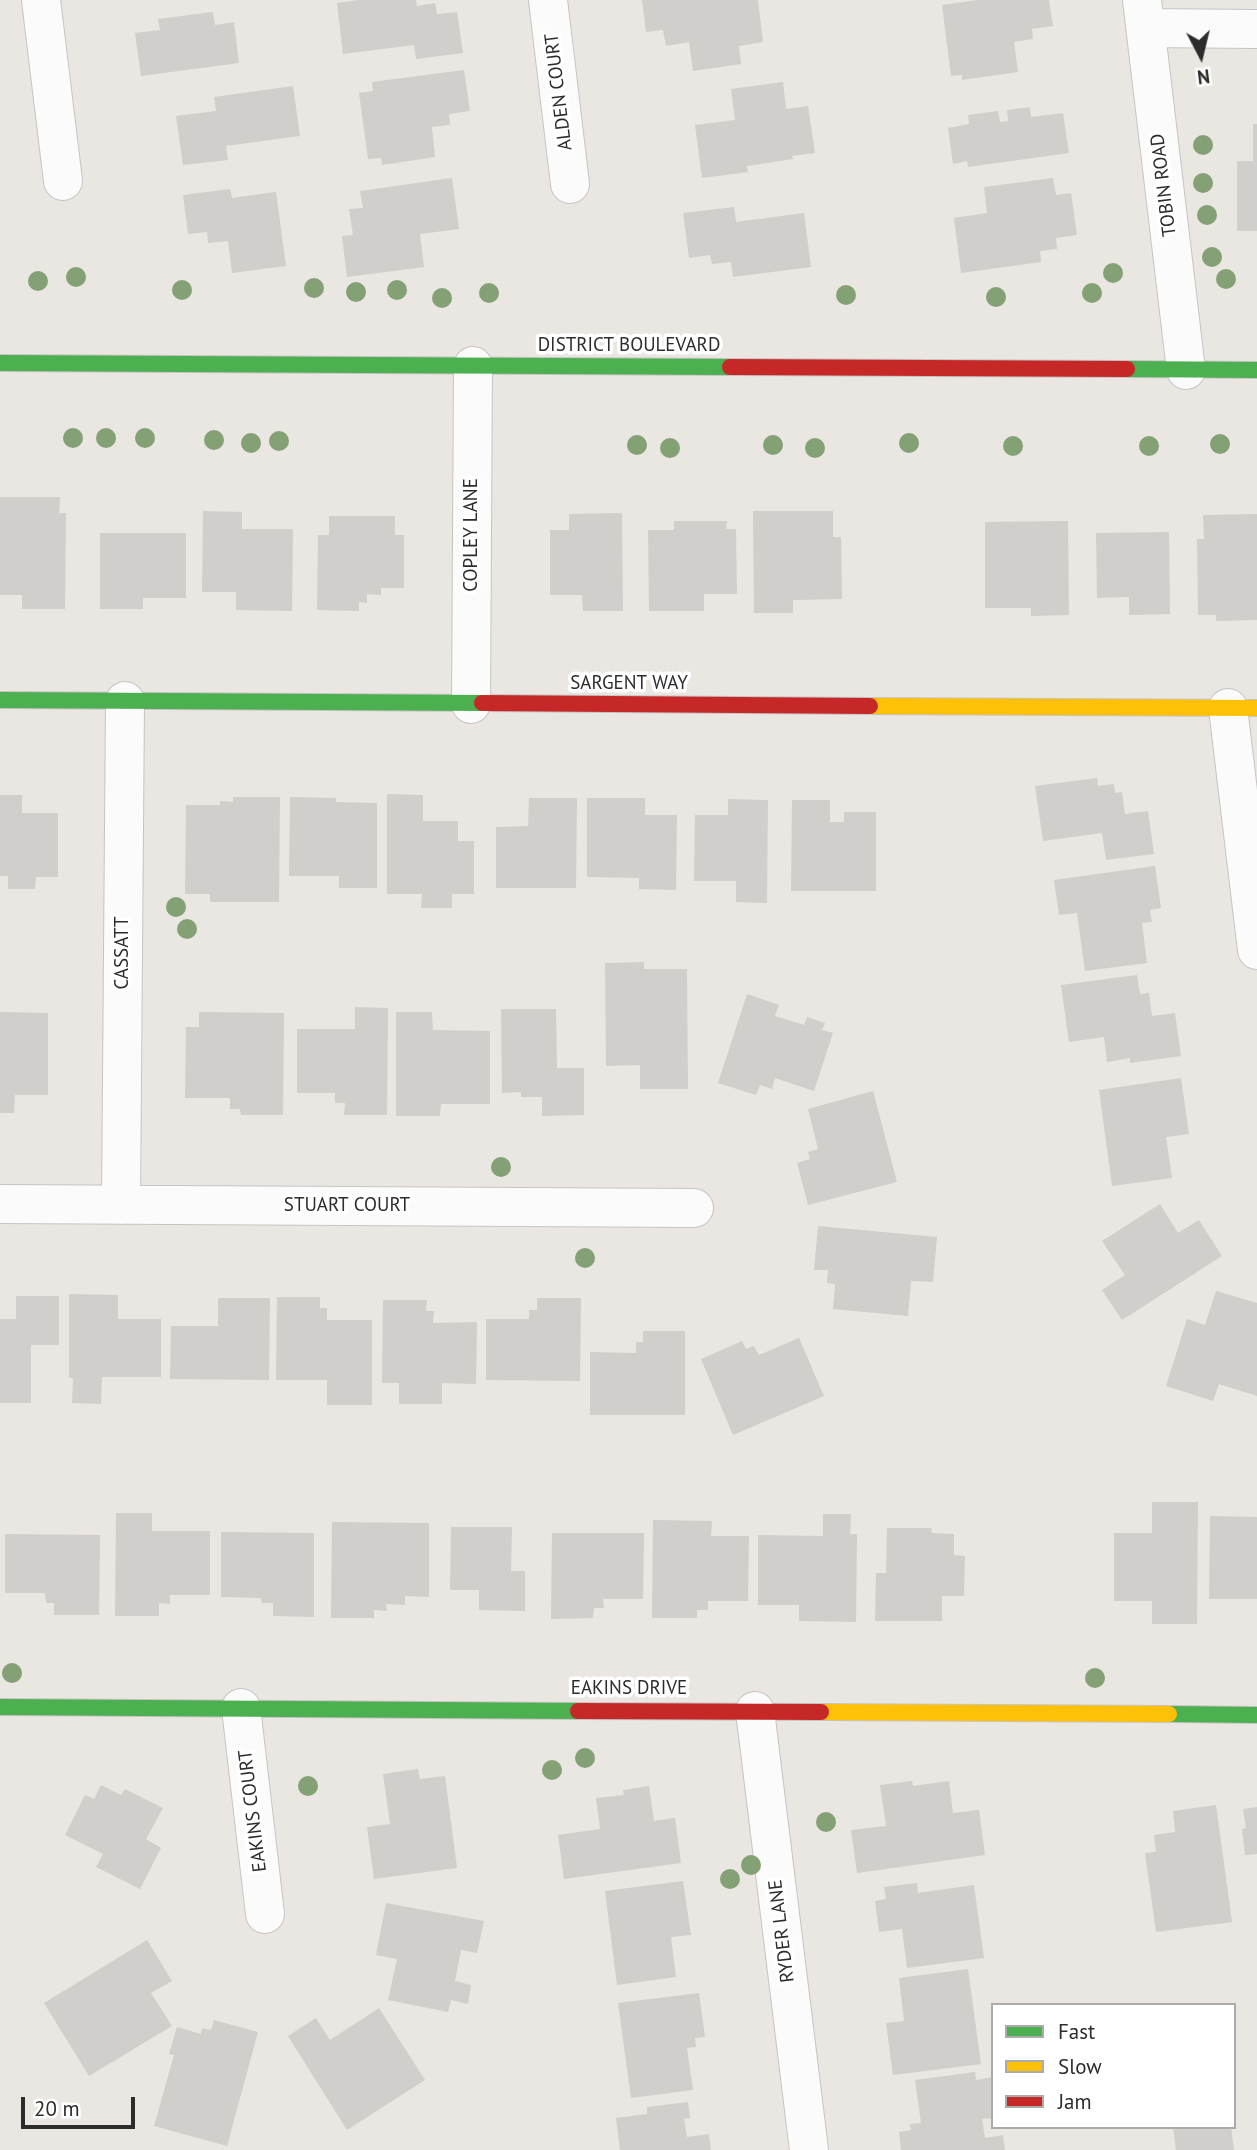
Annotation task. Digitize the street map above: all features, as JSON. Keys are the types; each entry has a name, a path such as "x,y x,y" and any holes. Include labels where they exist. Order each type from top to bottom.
{"street":[{"path":"41,0 63,181"},
{"name":"ALDEN COURT","path":"548,0 570,184"},
{"path":"1144,14 1257,29"},
{"name":"TOBIN ROAD","path":"1144,14 1186,370"},
{"name":"DISTRICT BOULEVARD","path":"0,362 1257,370"},
{"name":"COPLEY LANE","path":"471,704 473,366"},
{"name":"SARGENT WAY","path":"0,700 1242,708"},
{"name":"CASSATT","path":"121,1205 125,701"},
{"path":"1242,708 1257,950"},
{"name":"STUART COURT","path":"0,1204 694,1208"},
{"name":"EAKINS DRIVE","path":"0,1707 1257,1714"},
{"name":"EAKINS COURT","path":"240,1708 265,1914"},
{"name":"RYDER LANE","path":"755,1711 809,2150"}],"building":[{"path":"358,0 416,0 417,6 435,3 437,14 457,12 463,53 416,59 414,45 343,54 337,3"},
{"path":"642,0 758,0 763,42 739,46 741,64 693,71 689,42 666,46 663,30 646,32"},
{"path":"978,0 1049,0 1053,26 1032,29 1033,39 1014,42 1018,72 962,80 962,75 951,76 942,5"},
{"path":"213,12 215,25 234,22 239,63 141,76 135,33 160,30 158,19"},
{"path":"464,70 470,111 449,114 450,125 432,127 435,157 382,165 381,158 368,159 359,93 373,91 372,82"},
{"path":"783,82 786,109 808,106 815,153 747,166 748,172 702,178 695,125 735,120 731,89"},
{"path":"293,86 300,136 226,146 228,160 183,165 176,116 216,111 214,97"},
{"path":"1030,107 1031,117 1063,113 1069,153 968,167 967,161 953,164 948,128 969,124 968,115 998,111 1000,122 1008,121 1007,110"},
{"path":"1253,124 1257,124 1257,231 1237,231 1237,161 1253,161"},
{"path":"452,178 459,229 420,234 424,267 347,277 342,236 353,235 349,209 363,208 360,191"},
{"path":"1053,178 1056,195 1071,193 1077,235 1056,238 1057,249 1040,251 1041,262 961,273 954,218 987,213 984,187"},
{"path":"230,189 232,198 276,192 286,266 232,273 228,241 208,243 207,232 188,234 183,195"},
{"path":"734,207 736,222 804,213 811,267 733,277 731,262 712,264 710,255 689,258 683,213"},
{"path":"0,497 60,497 59,513 66,513 65,609 22,609 22,595 0,595"},
{"path":"203,511 242,512 242,529 293,529 292,611 236,610 236,592 202,592"},
{"path":"753,511 833,511 833,537 841,537 842,599 793,600 793,613 754,613"},
{"path":"622,513 623,611 583,611 582,595 550,595 550,530 569,530 569,514"},
{"path":"1257,514 1257,620 1216,621 1216,615 1198,615 1197,539 1204,539 1203,515"},
{"path":"329,516 395,516 395,535 404,535 404,588 381,588 381,595 367,594 367,603 359,602 359,611 317,610 318,535 329,535"},
{"path":"674,521 727,521 726,529 736,529 737,594 704,594 704,611 649,611 648,530 674,530"},
{"path":"1068,521 1069,615 1031,616 1031,608 985,608 985,522"},
{"path":"1169,532 1170,614 1129,615 1129,597 1097,598 1096,533"},
{"path":"100,533 186,533 186,598 143,598 143,609 100,609"},
{"path":"1097,778 1098,786 1114,784 1115,793 1122,792 1125,814 1148,811 1154,854 1106,860 1102,833 1043,841 1035,786"},
{"path":"387,794 423,795 423,821 458,821 458,841 474,841 474,894 452,894 452,908 421,908 422,894 387,894"},
{"path":"0,795 22,795 22,813 58,813 58,877 36,877 35,889 8,889 8,876 0,876"},
{"path":"233,797 280,797 279,902 210,902 210,894 185,894 186,805 220,805 220,801 233,802"},
{"path":"290,797 336,798 336,802 377,803 377,888 339,888 339,876 289,876"},
{"path":"529,798 577,798 576,888 496,888 496,827 528,826"},
{"path":"587,798 645,798 645,815 677,815 676,890 639,889 639,878 587,877"},
{"path":"728,799 768,800 767,903 736,902 736,881 694,881 695,815 728,815"},
{"path":"792,800 830,800 830,822 844,822 844,812 876,812 876,891 791,891"},
{"path":"1155,866 1161,908 1150,910 1152,922 1142,923 1147,963 1085,971 1077,913 1059,915 1054,880"},
{"path":"644,962 644,969 687,969 688,1089 640,1089 640,1065 606,1066 605,963"},
{"path":"1137,975 1140,994 1149,993 1152,1016 1175,1013 1181,1056 1130,1063 1130,1058 1107,1062 1104,1037 1069,1042 1061,985"},
{"path":"747,994 779,1005 775,1016 804,1025 807,1017 825,1023 822,1030 833,1033 814,1091 775,1078 772,1089 760,1085 756,1095 718,1083"},
{"path":"355,1007 388,1008 387,1115 344,1115 345,1103 335,1103 335,1093 297,1093 297,1029 355,1029"},
{"path":"501,1009 556,1009 557,1068 584,1068 584,1115 542,1116 542,1097 521,1097 521,1092 502,1093"},
{"path":"0,1012 48,1013 48,1095 15,1095 14,1113 0,1113"},
{"path":"199,1012 284,1013 283,1115 241,1115 240,1109 230,1109 230,1098 185,1098 186,1027 199,1027"},
{"path":"396,1012 432,1012 433,1030 490,1031 490,1104 441,1104 440,1116 396,1116"},
{"path":"1181,1078 1189,1134 1166,1137 1172,1178 1112,1186 1099,1090"},
{"path":"873,1091 897,1182 808,1205 797,1163 810,1159 808,1152 818,1149 808,1109"},
{"path":"1160,1204 1178,1233 1199,1220 1222,1256 1122,1320 1102,1290 1125,1275 1102,1241"},
{"path":"818,1226 937,1237 933,1282 911,1281 908,1316 833,1309 835,1284 827,1283 828,1270 814,1270"},
{"path":"1216,1291 1257,1303 1257,1396 1219,1384 1213,1401 1166,1386 1187,1319 1205,1325"},
{"path":"69,1294 118,1295 118,1319 161,1319 161,1377 102,1377 101,1404 72,1403 73,1378 69,1378"},
{"path":"16,1296 59,1296 59,1345 31,1345 31,1403 0,1403 0,1319 16,1319"},
{"path":"277,1297 320,1297 320,1308 327,1308 327,1320 372,1320 372,1405 327,1405 327,1380 276,1380"},
{"path":"218,1298 270,1298 269,1380 170,1379 171,1326 218,1326"},
{"path":"537,1298 581,1298 580,1381 486,1380 486,1319 529,1319 529,1310 537,1310"},
{"path":"383,1300 427,1300 426,1311 434,1311 433,1323 477,1322 476,1384 442,1383 442,1404 399,1404 399,1383 382,1383"},
{"path":"643,1331 685,1331 685,1415 590,1415 590,1352 636,1353 636,1342 643,1342"},
{"path":"799,1338 824,1396 733,1435 701,1359 742,1341 746,1349 754,1346 759,1355"},
{"path":"1152,1502 1198,1502 1197,1624 1152,1624 1152,1601 1114,1601 1114,1533 1152,1533"},
{"path":"116,1513 152,1513 152,1531 210,1531 210,1595 170,1595 170,1604 159,1603 159,1616 115,1616"},
{"path":"823,1514 851,1514 850,1534 857,1534 856,1622 799,1621 799,1605 758,1605 758,1535 823,1536"},
{"path":"1210,1516 1257,1517 1257,1599 1209,1599"},
{"path":"653,1520 712,1521 711,1536 749,1536 748,1601 708,1601 708,1610 697,1610 697,1618 652,1618"},
{"path":"332,1522 429,1523 429,1597 405,1596 405,1605 386,1604 387,1611 374,1610 374,1618 331,1618"},
{"path":"451,1527 512,1527 511,1571 525,1571 525,1611 479,1610 479,1590 450,1590"},
{"path":"887,1528 931,1528 932,1533 954,1534 954,1555 965,1556 964,1596 942,1596 942,1621 875,1621 876,1573 886,1573"},
{"path":"221,1532 314,1533 314,1617 273,1616 273,1603 262,1603 261,1598 221,1597"},
{"path":"552,1533 644,1533 643,1599 603,1599 604,1608 594,1608 593,1618 551,1619"},
{"path":"5,1534 100,1535 99,1615 54,1615 54,1603 46,1603 45,1593 5,1593"},
{"path":"418,1769 420,1779 445,1776 457,1868 374,1879 367,1827 390,1824 383,1774"},
{"path":"912,1781 913,1786 949,1781 953,1813 979,1810 985,1855 857,1873 851,1830 886,1826 880,1785"},
{"path":"101,1785 121,1795 125,1789 163,1808 146,1839 161,1848 140,1889 96,1867 103,1854 65,1835 85,1795 94,1799"},
{"path":"649,1786 654,1821 675,1818 681,1863 564,1879 558,1835 600,1829 596,1798 624,1795 623,1790"},
{"path":"1216,1805 1232,1922 1156,1932 1145,1853 1156,1852 1154,1835 1175,1832 1173,1811"},
{"path":"1257,1807 1257,1854 1245,1855 1242,1829 1246,1828 1243,1809"},
{"path":"683,1881 691,1935 671,1937 676,1977 617,1985 605,1891"},
{"path":"917,1883 918,1893 974,1885 984,1958 907,1968 902,1929 879,1932 875,1901 886,1899 884,1887"},
{"path":"386,1903 484,1921 477,1953 461,1950 455,1981 471,1985 468,2004 451,2000 448,2012 388,2000 397,1959 376,1955"},
{"path":"147,1940 172,1981 151,1993 172,2026 89,2076 44,2003"},
{"path":"968,1969 981,2064 893,2075 886,2023 904,2021 899,1978"},
{"path":"699,1993 705,2037 695,2038 696,2047 687,2048 693,2090 631,2098 618,2003"},
{"path":"379,2008 425,2080 347,2130 288,2036 316,2018 330,2040"},
{"path":"214,2020 258,2032 227,2146 154,2126 174,2055 169,2054 177,2027 201,2034 202,2028 211,2030"},
{"path":"975,2072 976,2080 991,2077 991,2118 982,2119 985,2138 1003,2135 1005,2150 901,2150 899,2132 911,2130 910,2124 921,2123 915,2080"},
{"path":"688,2102 690,2118 684,2119 687,2137 709,2134 711,2150 620,2150 616,2118 647,2114 647,2107"},
{"path":"1173,2129 1231,2129 1234,2150 1176,2150"}],"traffic: fast":[{"path":"0,363 730,367"},
{"path":"1127,369 1257,370"},
{"path":"0,700 482,703"},
{"path":"0,1707 578,1711"},
{"path":"1169,1714 1257,1715"}],"traffic: slow":[{"path":"870,706 1257,708"},
{"path":"821,1712 1169,1714"}],"traffic: jam":[{"path":"730,367 1127,369"},
{"path":"482,703 870,706"},
{"path":"578,1711 821,1712"}]}
